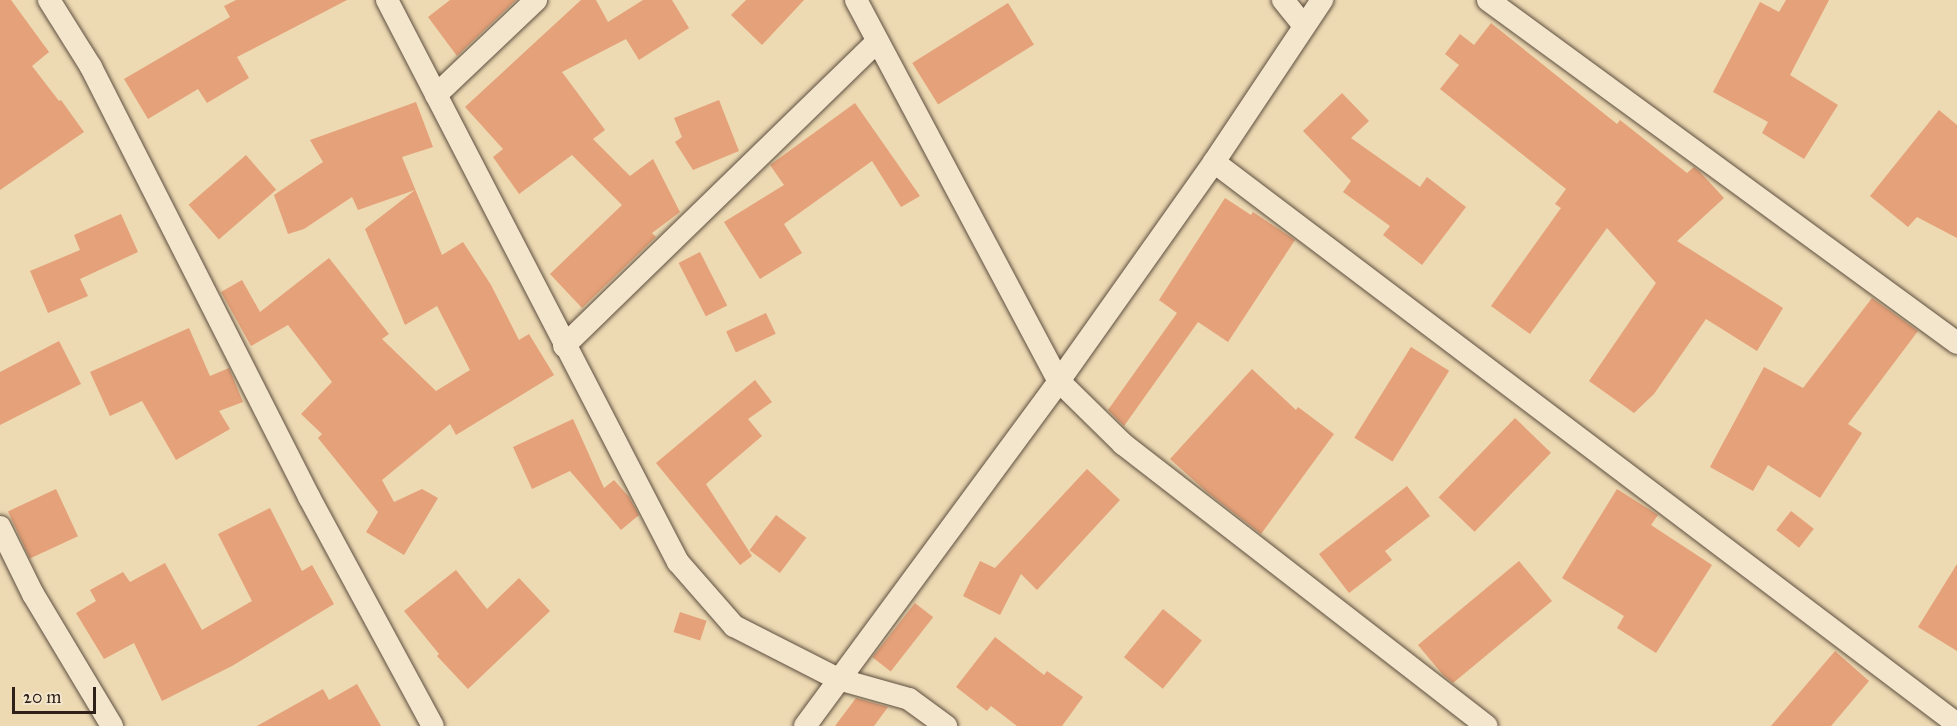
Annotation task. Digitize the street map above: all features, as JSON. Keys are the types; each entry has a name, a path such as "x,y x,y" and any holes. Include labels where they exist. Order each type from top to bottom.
{"street":[{"path":"49,0 91,67 309,497 433,726"},
{"path":"387,0 564,346 678,562 734,626 838,678 909,699 946,726"},
{"path":"436,94 536,0"},
{"path":"855,0 1059,381 1123,444 1486,726"},
{"path":"1283,0 1304,26"},
{"path":"805,726 838,678 1059,381 1214,162 1322,0"},
{"path":"1488,0 1957,344"},
{"path":"564,346 877,42"},
{"path":"1214,162 1957,724"},
{"path":"0,527 33,594 112,726"}],"building":[{"path":"0,0 11,0 49,52 32,66 84,132 0,190"},
{"path":"236,0 347,0 237,57 249,78 207,103 198,89 148,119 124,79 230,17 224,6"},
{"path":"450,0 516,0 457,56 428,17"},
{"path":"581,0 596,0 608,22 643,0 672,0 689,28 639,60 626,39 562,72 605,130 593,139 630,176 653,159 680,212 652,233 656,237 582,308 550,274 622,205 572,155 519,194 493,157 503,149 465,107"},
{"path":"746,0 804,0 762,45 731,15"},
{"path":"1786,0 1829,0 1790,75 1838,105 1804,159 1762,133 1768,122 1713,92 1760,2 1779,12"},
{"path":"1008,3 1034,45 938,104 912,63"},
{"path":"1491,23 1617,124 1620,120 1687,173 1694,167 1724,198 1677,241 1783,308 1757,351 1706,319 1654,394 1634,413 1589,381 1656,283 1607,228 1530,334 1491,306 1561,208 1555,204 1566,189 1440,89 1459,65 1445,54 1460,34 1474,45"},
{"path":"1342,93 1369,121 1351,138 1420,187 1427,177 1466,207 1422,265 1383,235 1390,226 1343,192 1351,181 1303,131"},
{"path":"719,100 739,151 693,170 675,142 682,137 674,118"},
{"path":"416,102 433,147 402,157 442,255 463,242 491,285 519,340 529,334 554,375 456,435 450,424 382,480 394,502 422,489 438,498 404,555 366,532 378,512 318,438 322,434 301,414 332,382 288,325 251,346 221,292 242,280 260,312 329,258 389,334 382,339 436,391 470,370 437,306 405,325 365,229 415,190 358,210 352,197 304,229 288,234 274,195 323,162 310,140"},
{"path":"855,103 920,196 901,207 872,161 784,224 802,253 760,279 724,222 784,185 770,165"},
{"path":"1939,110 1957,125 1957,238 1917,217 1908,227 1870,196"},
{"path":"246,155 276,190 219,240 189,205"},
{"path":"1225,198 1251,215 1253,212 1295,240 1228,342 1198,322 1124,426 1108,410 1177,313 1159,300"},
{"path":"121,214 138,252 80,279 88,296 48,313 30,271 80,250 74,235"},
{"path":"700,252 727,305 706,316 679,263"},
{"path":"1872,298 1918,331 1848,424 1862,433 1820,498 1768,465 1753,491 1710,467 1764,367 1803,388"},
{"path":"766,313 776,334 736,352 726,332"},
{"path":"189,328 210,376 229,368 243,402 219,411 230,429 176,460 142,401 110,416 90,372"},
{"path":"59,341 81,384 0,425 0,372"},
{"path":"1411,347 1449,371 1392,462 1354,438"},
{"path":"1252,369 1296,410 1298,407 1334,434 1261,534 1207,492 1170,459"},
{"path":"755,380 772,402 748,419 762,436 706,484 752,556 740,565 656,463"},
{"path":"1515,418 1551,453 1475,532 1439,497"},
{"path":"573,419 604,488 614,480 629,497 639,515 621,530 570,471 532,489 513,447"},
{"path":"1087,469 1120,500 1037,590 1021,574 1000,615 963,596 980,561 995,568"},
{"path":"1407,486 1430,516 1385,551 1392,560 1349,593 1319,554"},
{"path":"56,489 78,536 30,559 8,511"},
{"path":"1617,489 1658,515 1651,525 1712,565 1656,653 1617,628 1624,616 1562,578"},
{"path":"270,508 302,571 312,565 334,604 232,666 162,701 134,643 104,659 76,613 96,601 90,590 123,572 130,582 165,563 202,630 252,601 218,534"},
{"path":"1791,511 1814,529 1799,548 1776,530"},
{"path":"776,515 806,538 780,573 750,550"},
{"path":"1519,561 1552,601 1453,683 1443,675 1418,645"},
{"path":"1957,564 1957,651 1918,627"},
{"path":"456,570 487,609 519,578 550,611 468,689 437,656 439,654 404,611"},
{"path":"915,603 933,617 891,672 873,657"},
{"path":"1163,609 1202,640 1163,689 1124,657"},
{"path":"680,612 707,621 700,641 674,632"},
{"path":"995,637 1044,675 1047,671 1083,697 1062,726 1017,726 991,706 987,711 956,687"},
{"path":"1835,651 1869,681 1831,726 1771,726"},
{"path":"357,684 381,726 257,726 323,689 329,700"},
{"path":"856,698 888,707 874,726 835,726"}]}
